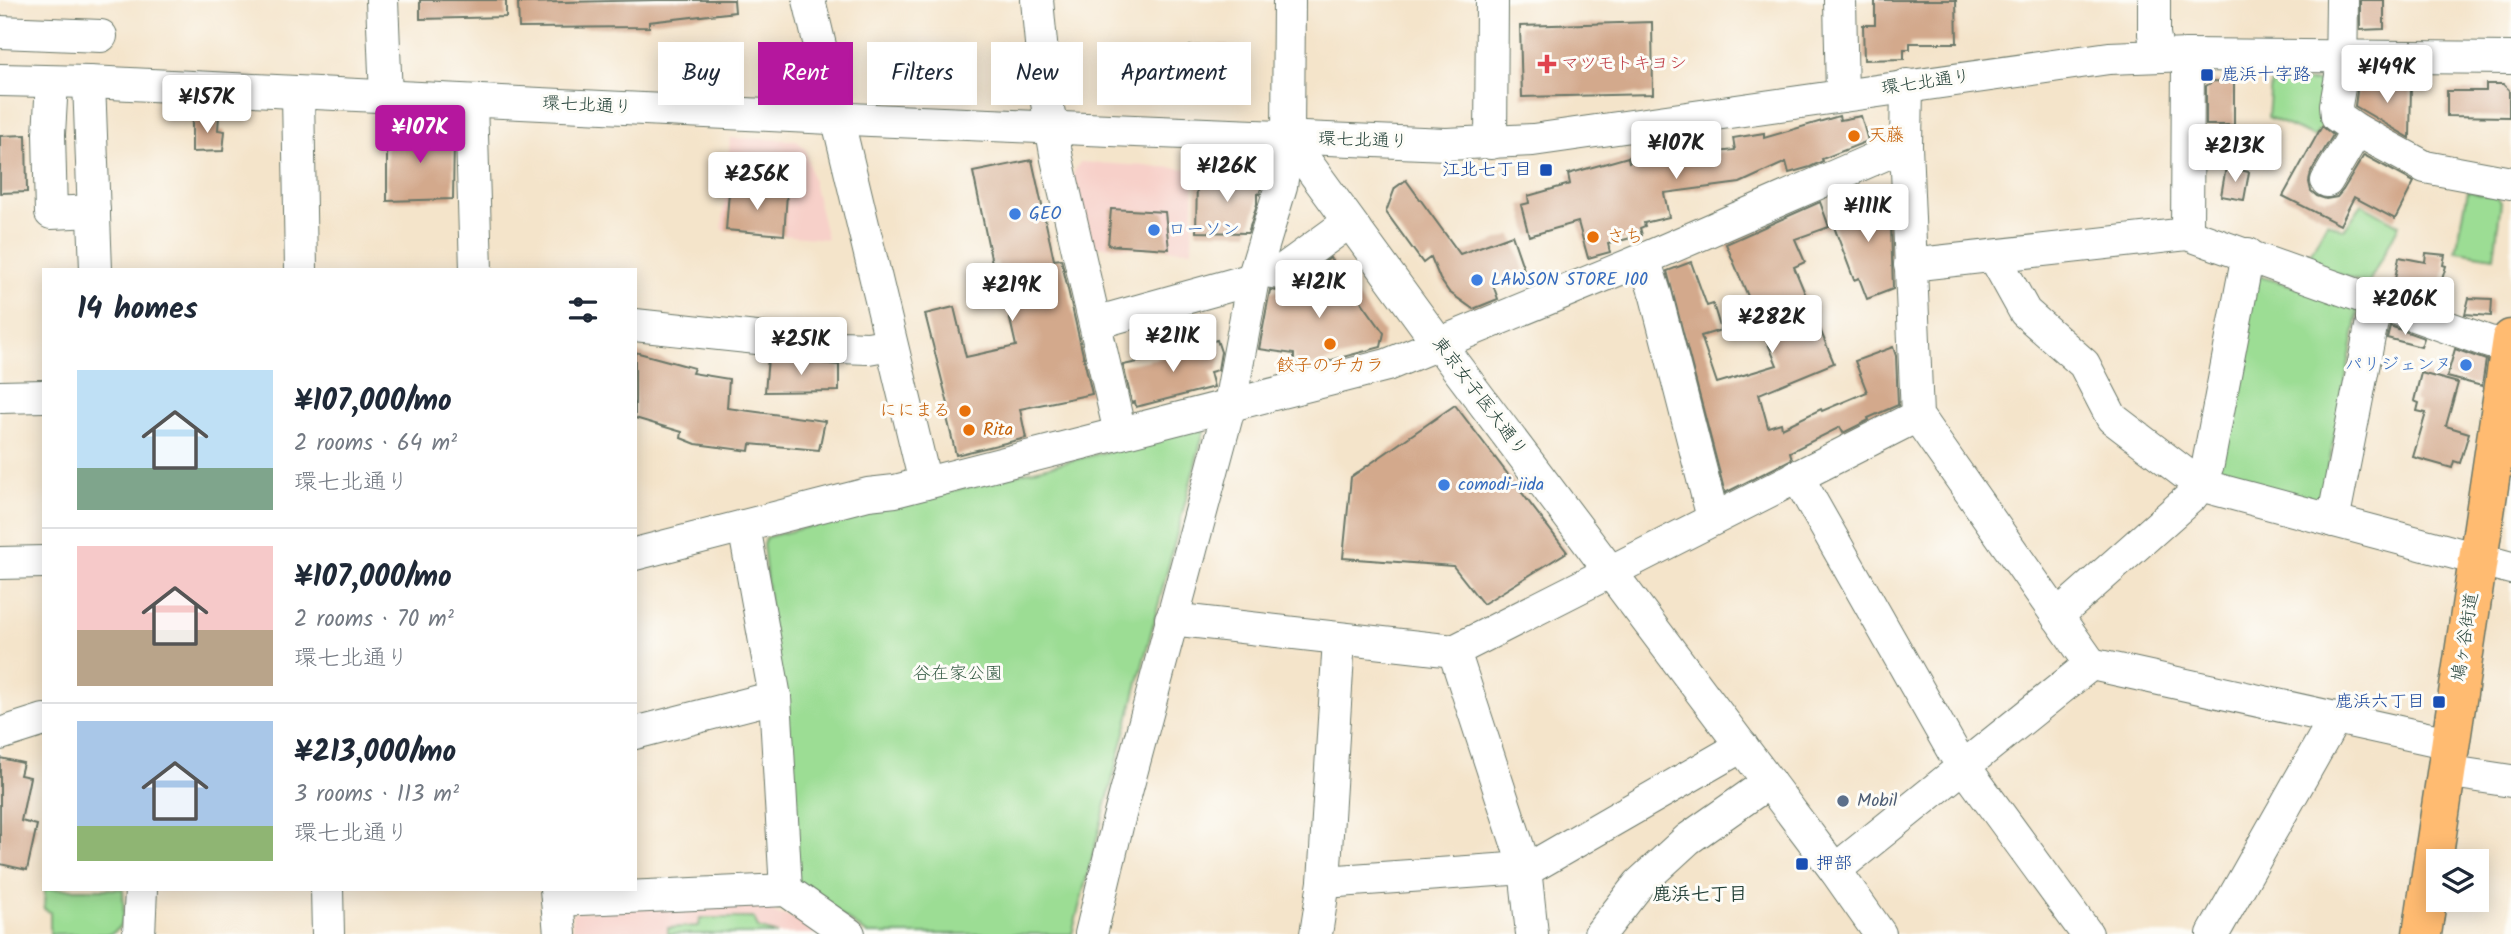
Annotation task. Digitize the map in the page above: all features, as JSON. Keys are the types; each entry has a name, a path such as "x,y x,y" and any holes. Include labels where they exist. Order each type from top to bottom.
{"main road":[{"name":"鳩ヶ谷街道","path":"2422,934 2447,757 2495,564 2511,339"}],"street":[{"path":"382,0 386,97"},
{"path":"810,0 925,483"},
{"path":"1037,0 1046,97 1060,174 1120,433"},
{"path":"1091,934 1171,619 1230,404 1254,275 1281,186 1288,137 1289,0"},
{"path":"1491,143 1492,0"},
{"path":"1840,0 1842,96"},
{"path":"2154,0 2154,34 2173,55 2187,234"},
{"path":"2342,0 2341,76 2337,116 2425,167 2511,183"},
{"path":"0,32 101,36"},
{"name":"環七北通り","path":"0,80 1447,144 1533,140 2109,58 2173,55 2511,58"},
{"path":"52,82 49,134 51,213 94,211"},
{"path":"89,82 96,268"},
{"path":"1907,85 1906,145 1917,416 2091,664 2335,718 2511,781"},
{"path":"298,93 301,268"},
{"path":"471,101 476,268"},
{"path":"2327,181 2357,130"},
{"name":"東京女子医大通り","path":"1288,137 1439,344 1835,870 1880,934"},
{"path":"637,553 868,494 895,491 1387,365 1644,259 1906,145"},
{"path":"1095,323 1254,275 1279,273 1349,222"},
{"path":"1910,265 2187,234 2489,342 2510,346"},
{"path":"2057,616 2192,496 2200,485 2208,464 2248,254"},
{"path":"1994,256 2025,312 2084,364 2112,418 2200,485 2495,564"},
{"path":"1644,259 1713,518"},
{"path":"2333,522 2376,301"},
{"path":"637,326 841,347 868,348 891,344"},
{"path":"0,397 42,396"},
{"path":"1171,619 1454,650 1917,416"},
{"path":"1797,476 1953,751 2087,934"},
{"path":"744,526 775,697 786,890"},
{"path":"0,563 42,562"},
{"path":"1316,934 1324,882 1339,639"},
{"path":"1454,650 1525,868 1532,934"},
{"path":"1835,870 2091,664"},
{"path":"637,732 775,697"},
{"path":"2213,934 2335,718"},
{"path":"0,734 42,721"},
{"path":"1324,882 1525,868 1537,864 1742,746"},
{"path":"1600,934 1639,884 1688,839 1769,782"},
{"path":"560,934 557,895 786,890 849,934"},
{"path":"139,934 141,891"},
{"path":"327,891 328,934"}],"shaded area":[{"path":"730,138 796,140 805,149 827,239 722,230"},
{"path":"1080,162 1194,169 1192,250 1088,246 1073,174"},
{"path":"762,898 774,908 774,913 794,918 795,912 836,934 573,934 572,913"}],"green space":[{"path":"2271,81 2325,82 2328,122 2314,137 2268,117"},
{"path":"2468,191 2497,197 2501,202 2494,257 2456,251"},
{"path":"2362,204 2399,225 2368,284 2305,263 2327,222 2344,230"},
{"path":"2254,275 2360,304 2321,506 2220,479 2213,470"},
{"name":"谷在家公園","path":"1205,427 1072,934 868,934 798,885 763,544 767,537"},
{"path":"45,891 123,891 122,921 120,927 110,934 50,934 50,912 44,909"},
{"path":"700,918 754,918 758,928 777,934 668,934 668,928 699,926"}],"building":[{"path":"420,0 506,0 506,17 420,19"},
{"path":"734,0 735,12 649,22 649,27 519,28 518,3"},
{"path":"1875,0 1956,0 1957,43 1910,43 1910,49 1904,49 1904,59 1864,60 1863,25 1875,25"},
{"path":"2360,0 2384,0 2384,29 2360,30"},
{"path":"1652,22 1653,94 1522,97 1520,26"},
{"path":"2213,81 2234,82 2234,125 2206,125 2206,86"},
{"path":"2358,84 2411,85 2410,138 2355,106"},
{"path":"2486,84 2503,84 2509,90 2509,117 2447,116 2447,91 2486,91"},
{"path":"219,116 218,130 225,131 223,151 192,152 192,117"},
{"path":"1839,116 1840,120 1861,116 1868,141 1822,159 1823,161 1810,167 1789,173 1786,162 1740,183 1664,193 1669,217 1644,223 1645,226 1640,228 1642,235 1608,244 1610,252 1588,258 1578,222 1529,236 1521,205 1529,203 1528,196 1570,184 1568,174 1628,157 1629,162 1657,155 1658,159 1735,150 1733,138 1764,133 1764,138"},
{"path":"2322,126 2333,135 2311,172 2311,191 2326,199 2337,197 2364,155 2414,182 2395,219 2354,197 2340,225 2283,196"},
{"path":"387,128 442,129 454,139 453,199 387,201"},
{"path":"26,135 27,192 0,193 0,136"},
{"path":"1032,160 1054,260 1061,259 1092,394 1020,409 1026,438 956,455 944,405 948,404 925,314 954,307 966,357 1016,346 997,262 992,263 973,172"},
{"path":"2226,167 2249,172 2244,200 2221,196"},
{"path":"1228,173 1248,173 1263,183 1257,194 1257,204 1248,233 1196,232 1197,179 1227,179"},
{"path":"1406,180 1460,254 1512,235 1524,270 1492,282 1498,299 1473,309 1449,292 1431,257 1423,263 1386,212 1395,188"},
{"path":"737,190 787,194 784,235 726,230 729,192"},
{"path":"1890,194 1893,289 1867,299 1859,278 1854,280 1830,216"},
{"path":"1820,202 1829,227 1795,239 1805,262 1794,267 1834,363 1759,394 1768,427 1781,423 1782,428 1821,409 1822,411 1867,392 1855,361 1893,347 1896,356 1898,405 1843,433 1840,427 1790,452 1792,459 1725,493 1667,271 1691,262 1707,306 1713,304 1721,330 1701,336 1717,383 1777,365 1726,244"},
{"path":"1111,209 1165,212 1169,249 1108,245"},
{"path":"2426,253 2445,255 2443,265 2446,266 2438,293 2394,285 2399,257 2425,262"},
{"path":"1330,258 1384,333 1381,347 1313,365 1298,366 1298,362 1294,362 1294,354 1259,349 1270,290 1290,288"},
{"path":"2469,298 2492,299 2491,316 2465,314"},
{"path":"2390,326 2424,338 2421,347 2387,338"},
{"path":"1217,340 1221,352 1218,370 1210,372 1214,387 1136,407 1135,402 1132,403 1123,365 1168,356 1167,353"},
{"path":"2455,349 2486,360 2482,386 2447,377"},
{"path":"637,353 694,368 692,373 729,379 727,408 825,421 819,450 750,444 749,451 696,444 681,438 682,432 637,419"},
{"path":"768,358 839,365 839,391 765,392"},
{"path":"2421,373 2458,383 2446,426 2469,433 2460,463 2454,461 2452,468 2413,457 2426,413 2417,411 2419,403 2414,401"},
{"path":"1455,405 1567,552 1483,604 1453,566 1343,558 1351,477"},
{"path":"0,758 23,763 20,775 30,777 21,821 37,825 27,870 0,864"}],"place":[{"name":"マツモトキヨシ","path":"1547,64"},
{"name":"鹿浜十字路","path":"2207,75"},
{"name":"天藤","path":"1854,136"},
{"name":"江北七丁目","path":"1546,170"},
{"name":"GEO","path":"1015,214"},
{"name":"ローソン","path":"1154,230"},
{"name":"さち","path":"1593,237"},
{"name":"LAWSON STORE 100","path":"1477,280"},
{"name":"餃子のチカラ","path":"1330,344"},
{"name":"パリジェンヌ","path":"2466,365"},
{"name":"ににまる","path":"965,411"},
{"name":"Rita","path":"969,430"},
{"name":"comodi-iida","path":"1444,485"},
{"name":"鹿浜六丁目","path":"2439,702"},
{"name":"Mobil","path":"1843,801"},
{"name":"押部","path":"1802,864"}],"district":[{"name":"鹿浜七丁目","path":"1700,895"}]}
